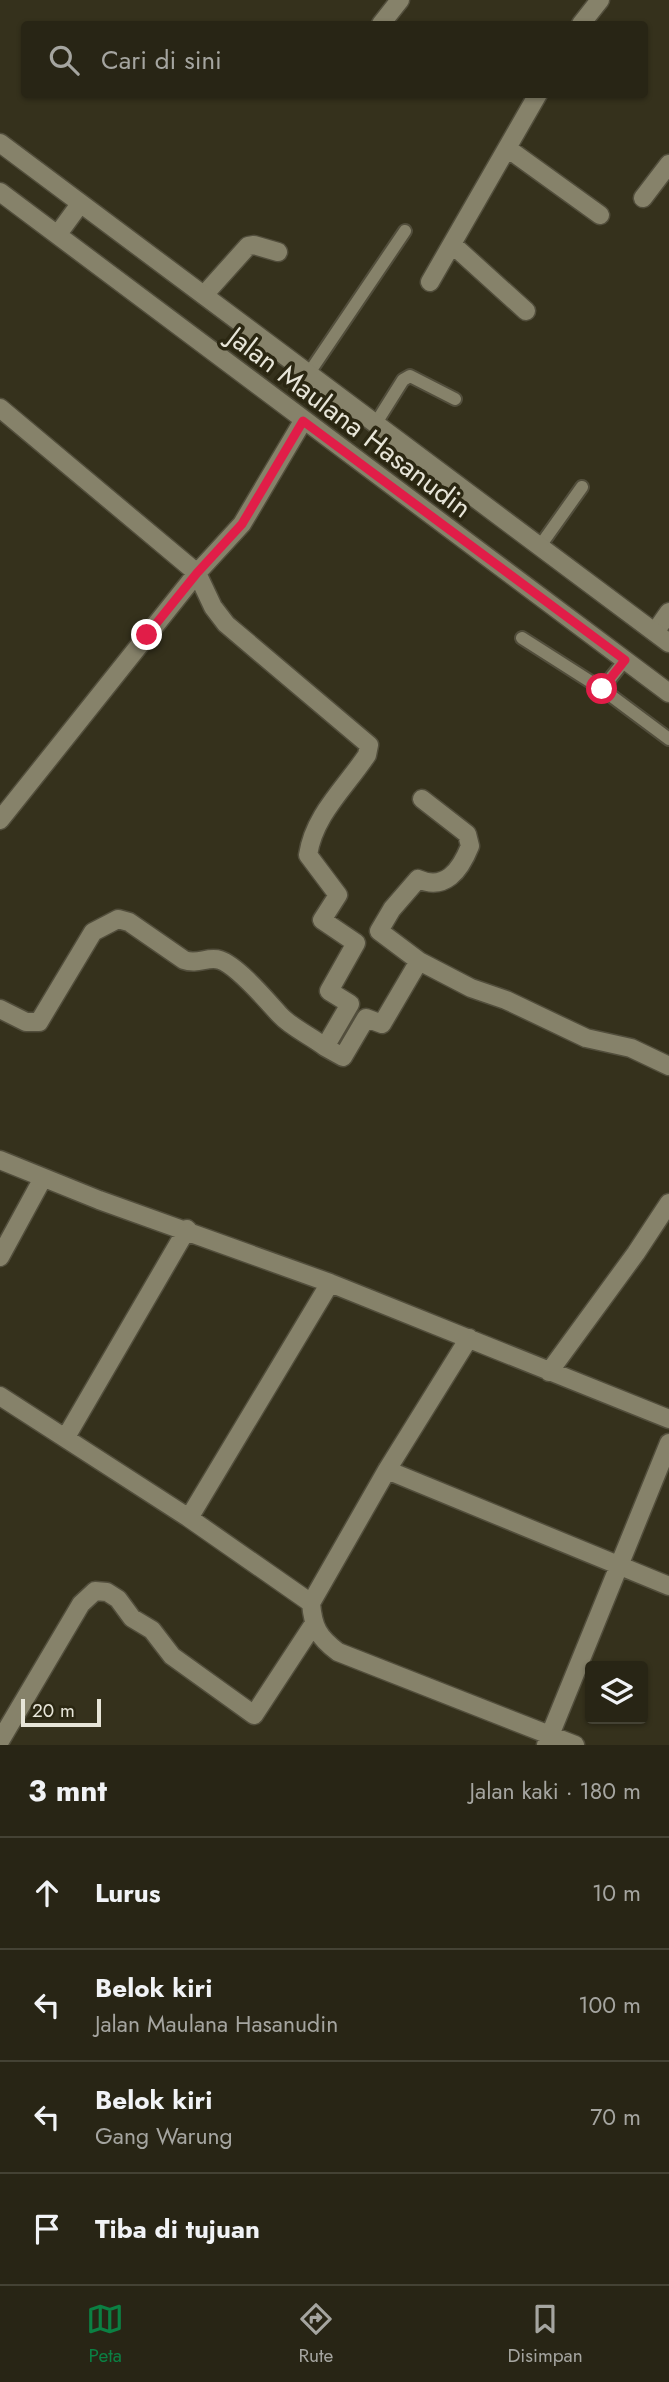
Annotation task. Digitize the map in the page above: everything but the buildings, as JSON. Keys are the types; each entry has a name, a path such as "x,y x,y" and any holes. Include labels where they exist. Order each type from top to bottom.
{"street":[{"path":"383,21 400,0"},
{"path":"583,21 600,0"},
{"path":"430,282 536,98"},
{"name":"Jalan Maulana Hasanudin","path":"0,143 80,204 209,289 312,369 380,416 540,547 663,628"},
{"path":"507,148 600,215"},
{"path":"643,198 669,164"},
{"name":"Jalan Maulana Hasanudin","path":"0,192 669,693"},
{"path":"58,233 80,204"},
{"path":"209,289 243,249 254,245 278,252"},
{"path":"453,245 526,311"},
{"path":"0,408 197,573 212,607 226,624 369,745 367,755 324,814 310,839 308,855 338,895 322,920 356,943 329,992 350,1004 325,1046"},
{"path":"0,820 197,573 242,524 303,421"},
{"path":"422,799 462,829 467,834 470,846 458,868 446,881 432,885 418,879 392,909 379,931 419,961 471,988 506,1000 586,1038 631,1048 669,1066"},
{"path":"0,1009 26,1022 39,1023 93,932 118,919 129,922 194,964 217,959 226,963 262,993 281,1016 343,1057 366,1018 382,1024 419,961"},
{"path":"0,1160 330,1283 669,1419"},
{"path":"0,1256 43,1178"},
{"path":"549,1372 669,1203"},
{"path":"66,1437 187,1229"},
{"path":"189,1518 330,1283"},
{"path":"469,1338 387,1470 311,1603 313,1625 320,1639 338,1651 548,1740 575,1745"},
{"path":"0,1396 189,1518 311,1603"},
{"path":"548,1740 669,1443"},
{"path":"387,1470 669,1586"},
{"path":"6,1743 81,1604 95,1591 107,1592 118,1599 132,1618 152,1630 172,1656 254,1715 313,1625"}],"lane":[{"path":"312,369 405,231"},
{"path":"380,416 403,380 410,376 455,398"},
{"path":"540,547 582,487"},
{"path":"522,638 602,689 669,738"},
{"path":"602,689 625,660"}],"route":[{"path":"147,635 197,573 242,524 303,421 625,660 602,689"}]}
